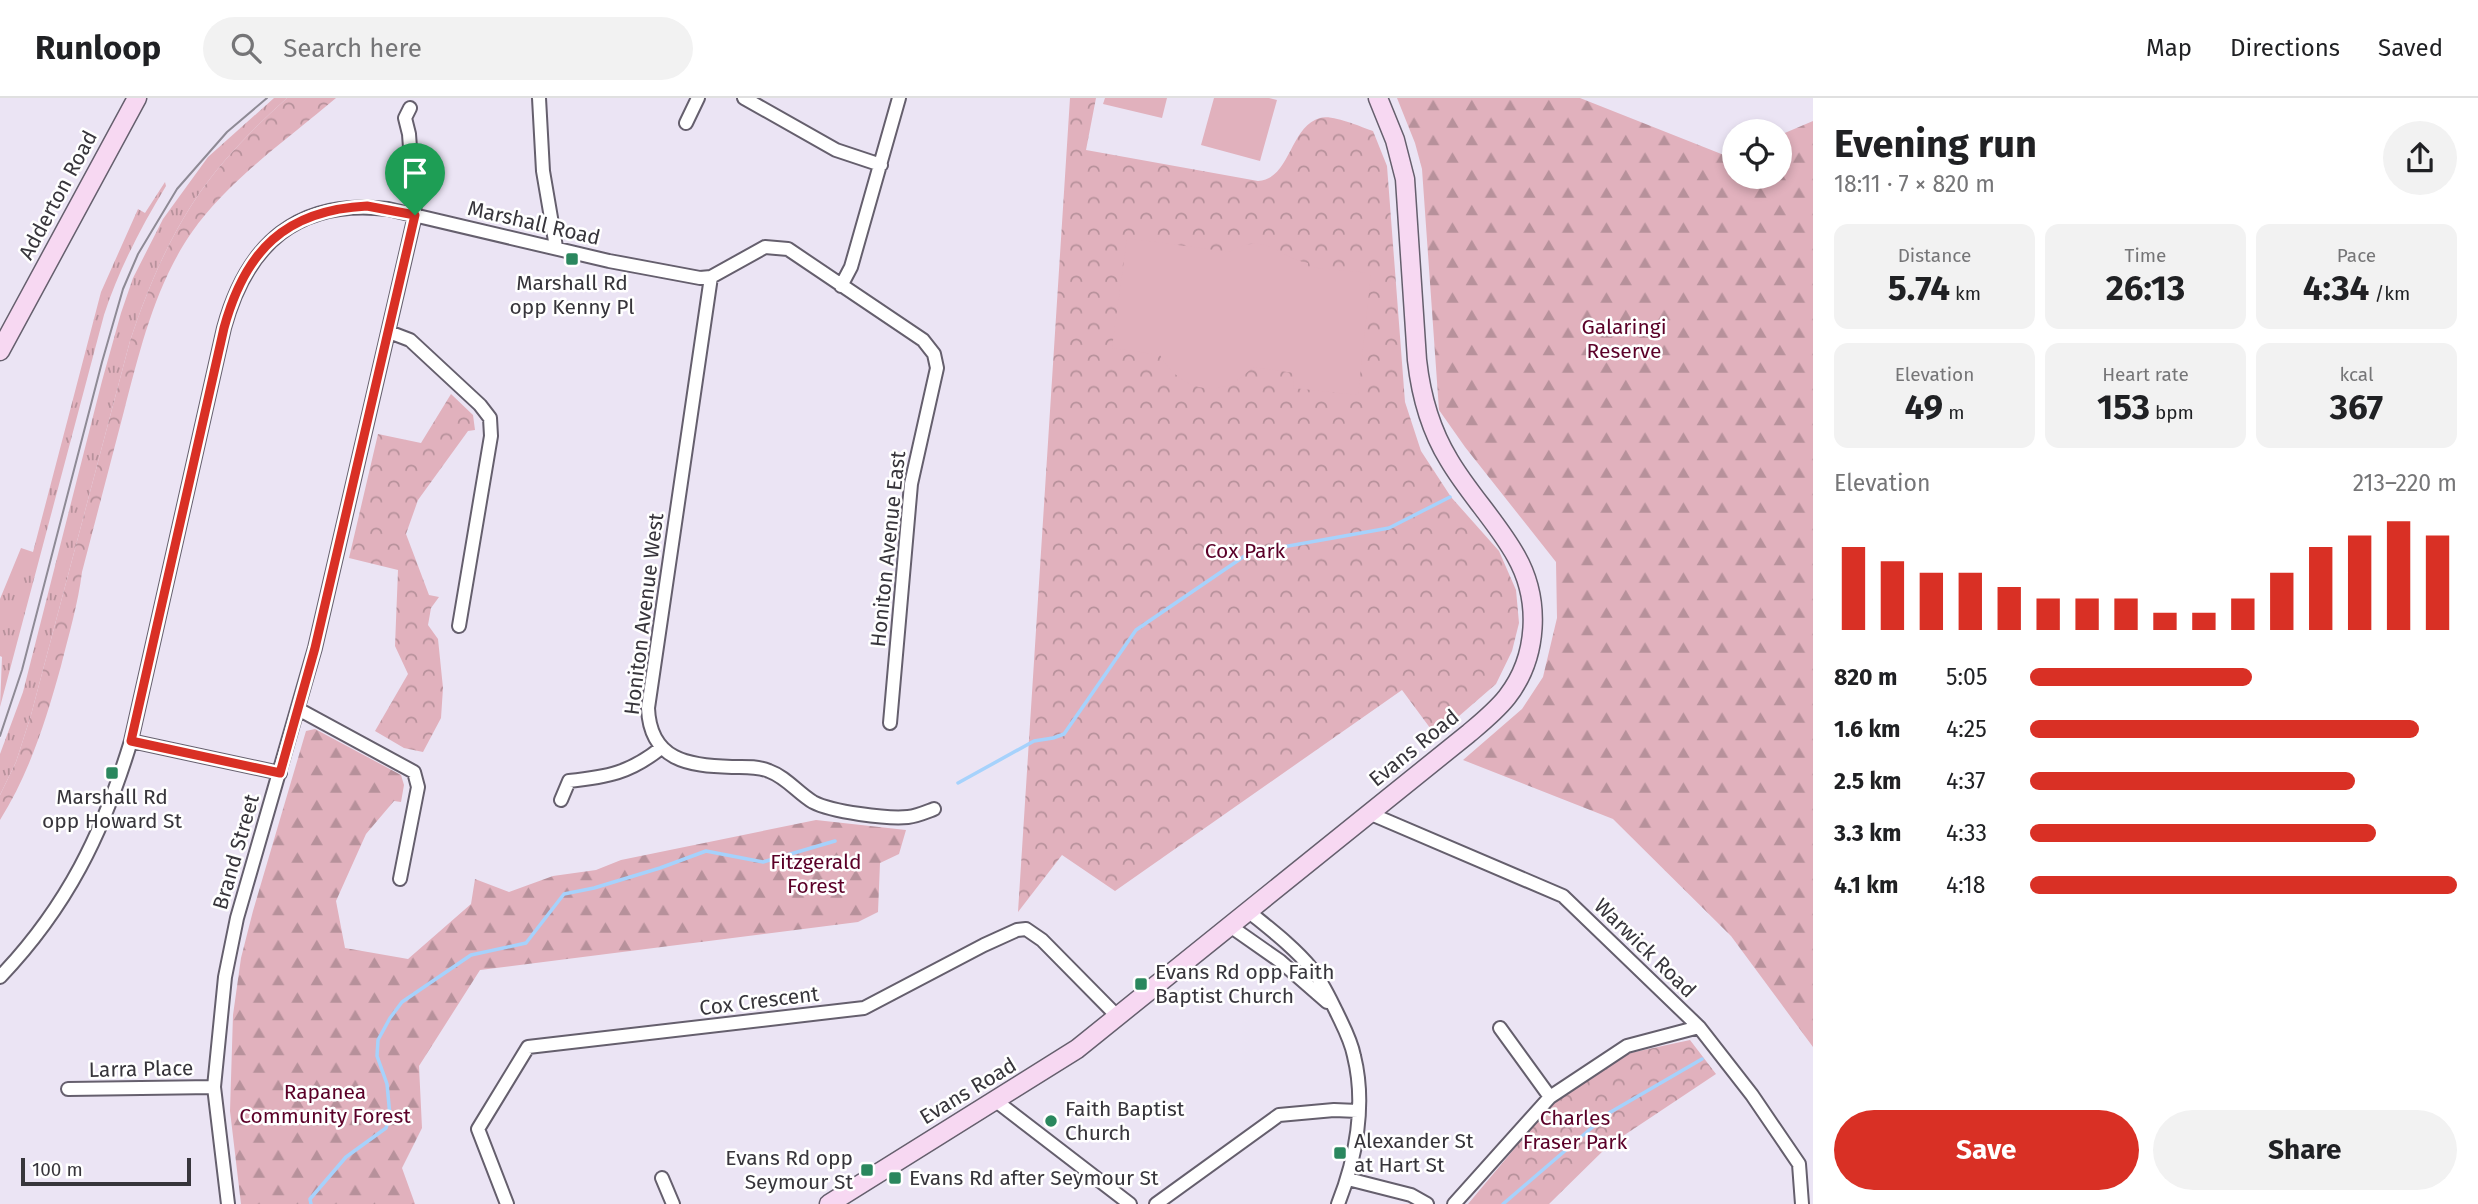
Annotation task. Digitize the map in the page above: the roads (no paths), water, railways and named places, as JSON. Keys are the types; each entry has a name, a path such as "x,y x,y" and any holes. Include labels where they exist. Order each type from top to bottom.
{"street":[{"name":"Adderton Road","path":"0,351 137,98"},
{"path":"539,98 543,171 556,247"},
{"path":"686,123 698,98"},
{"path":"744,98 836,150 881,165"},
{"path":"841,286 851,267 899,98"},
{"name":"Evans Road","path":"829,1204 1077,1049 1468,734 1507,696 1525,661 1533,625 1530,590 1517,557 1453,467 1434,432 1419,384 1405,179 1395,140 1378,98"},
{"name":"Brand Street","path":"228,1204 214,1087 219,1022 233,936 315,648 415,215 409,134 405,118 410,108"},
{"name":"Marshall Road","path":"0,977 38,935 79,869 109,810 131,741 224,328 239,284 259,253 270,242 295,224 312,216 346,207 367,206 676,275 711,277"},
{"name":"Honiton Avenue East","path":"711,277 755,251 772,246 795,252 923,340 934,354 937,368 911,484 890,723"},
{"name":"Honiton Avenue West","path":"661,748 649,726 648,708 711,277"},
{"path":"389,332 410,341 490,418 491,436 458,626"},
{"path":"298,709 414,772 418,787 400,879"},
{"path":"131,741 280,773"},
{"path":"561,800 569,781 618,774 643,763 661,748 670,756 695,764 767,770 810,800 834,810 906,817 934,809"},
{"name":"Warwick Road","path":"1371,814 1563,896 1699,1027 1752,1095 1798,1164 1802,1204"},
{"path":"1248,911 1311,968 1322,983 1354,1055 1358,1076 1358,1111 1348,1179 1338,1204"},
{"path":"1230,926 1299,976 1335,1010"},
{"name":"Cox Crescent","path":"508,1204 478,1129 528,1047 864,1008 984,945 1017,930 1026,929 1042,940 1118,1017"},
{"path":"1454,1204 1550,1097 1627,1046 1699,1027"},
{"path":"1500,1028 1550,1097"},
{"name":"Larra Place","path":"68,1089 214,1087"},
{"path":"996,1101 1130,1204"},
{"path":"1156,1204 1279,1115 1334,1110 1358,1111"},
{"path":"662,1178 673,1204"},
{"path":"1348,1179 1411,1195 1427,1204"}],"waterway":[{"path":"958,783 1034,741 1064,734 1136,630 1249,553 1389,528 1450,497"},
{"path":"311,1204 310,1199 346,1157 386,1128 390,1116 387,1084 377,1056 378,1040 402,1002 471,955 526,943 564,894 594,888 706,851 763,862 835,841"},
{"path":"1503,1204 1609,1113 1702,1059"}],"tram line":[{"path":"0,736 22,670 123,289 138,254 177,189 227,132 267,98"}],"place":[{"name":"Marshall Rd opp Kenny Pl","path":"572,259"},
{"name":"Marshall Rd opp Howard St","path":"112,773"},
{"name":"Evans Rd opp Faith Baptist Church","path":"1141,984"},
{"name":"Faith Baptist Church","path":"1051,1121"},
{"name":"Alexander St at Hart St","path":"1340,1153"},
{"name":"Evans Rd opp Seymour St","path":"867,1170"},
{"name":"Evans Rd after Seymour St","path":"895,1178"}],"park label":[{"name":"Galaringi Reserve","path":"1624,339"},
{"name":"Cox Park","path":"1245,551"},
{"name":"Fitzgerald Forest","path":"816,874"},
{"name":"Rapanea Community Forest","path":"325,1104"},
{"name":"Charles Fraser Park","path":"1575,1130"}]}
